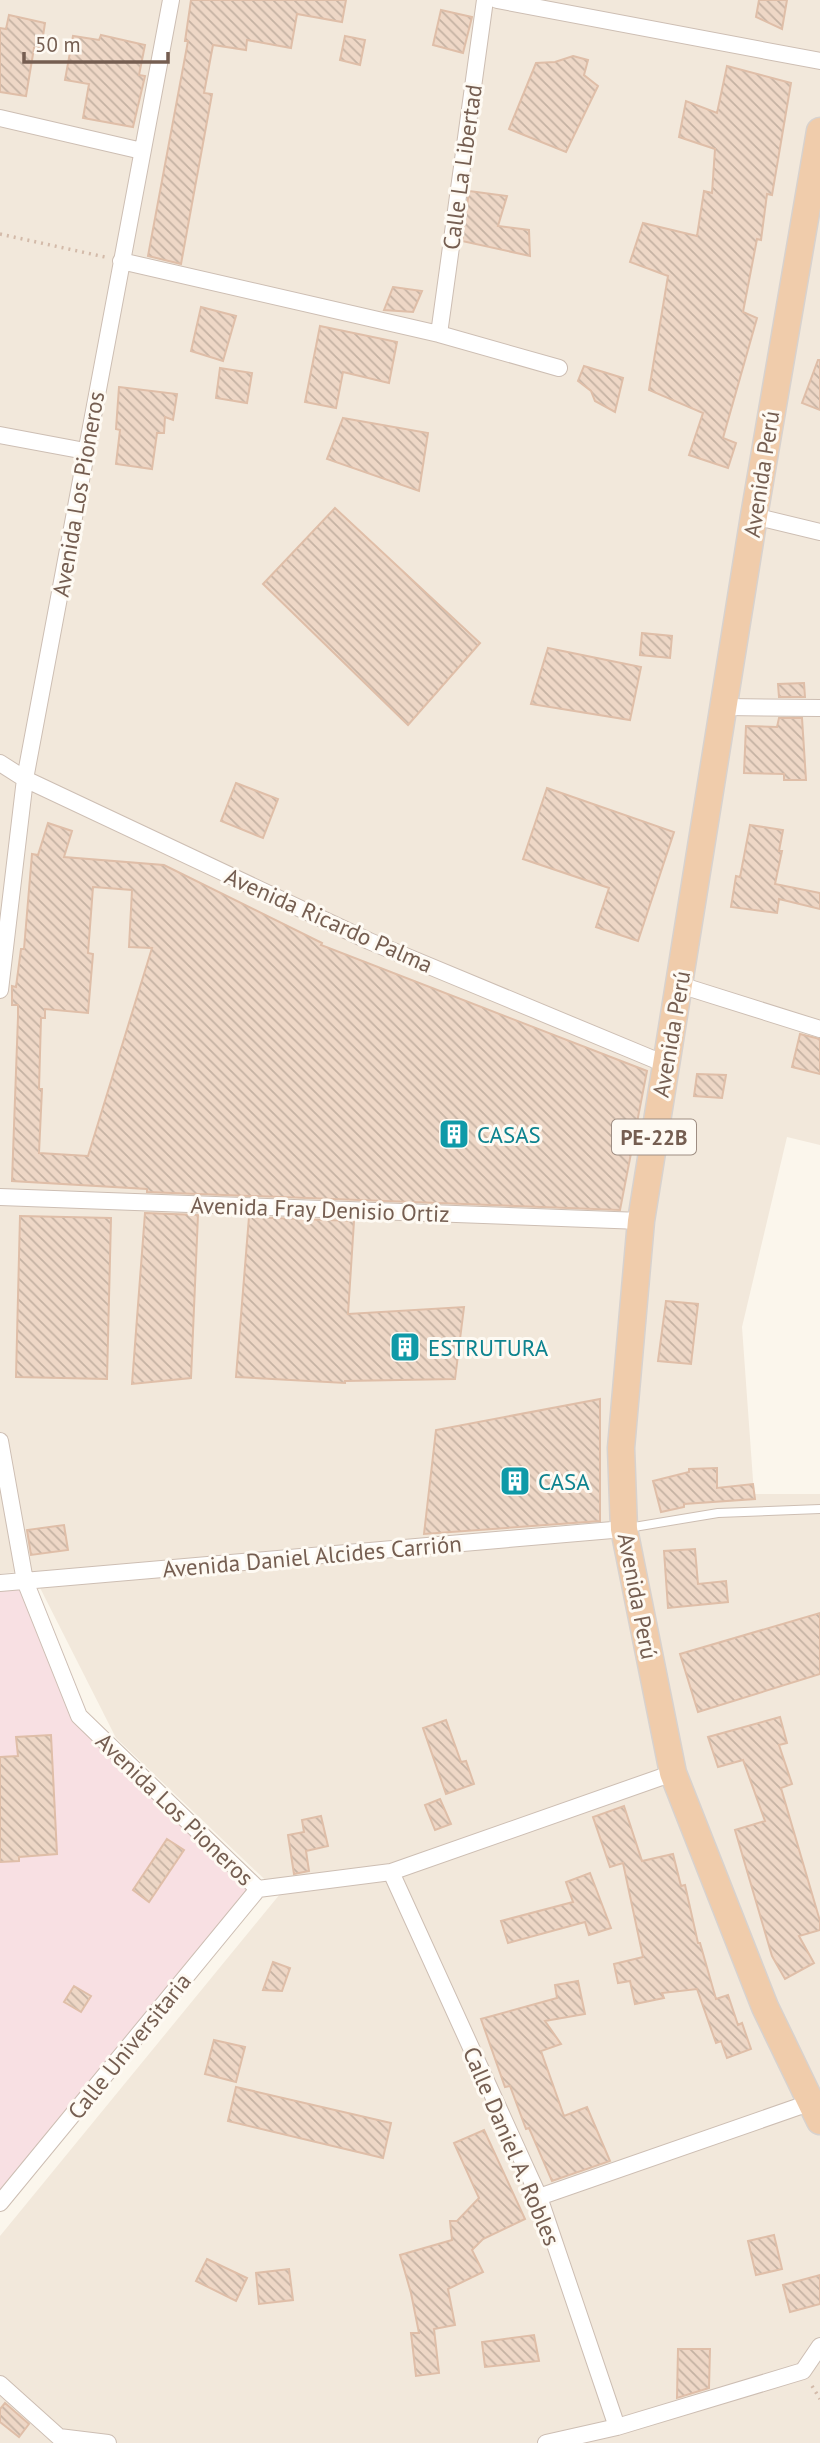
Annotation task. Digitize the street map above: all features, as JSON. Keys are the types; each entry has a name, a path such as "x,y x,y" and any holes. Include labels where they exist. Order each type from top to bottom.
{"highway":[{"name":"Avenida Perú","path":"815,2112 765,2007 673,1773 624,1529 621,1448 641,1221 754,516 813,220 820,131"}],"street":[{"name":"Avenida Los Pioneros","path":"0,990 6,888 85,451 171,0"},
{"name":"Calle La Libertad","path":"439,334 485,0"},
{"path":"497,0 820,61"},
{"path":"0,118 142,151"},
{"path":"121,261 439,334 559,368"},
{"path":"0,435 85,451"},
{"path":"754,516 820,532"},
{"path":"725,707 820,708"},
{"name":"Avenida Ricardo Palma","path":"0,763 25,779 369,941 665,1063"},
{"path":"680,985 820,1029"},
{"name":"Avenida Fray Denisio Ortiz","path":"0,1197 641,1221"},
{"name":"Avenida Los Pioneros","path":"0,1441 25,1581 79,1716 258,1889 391,1872 673,1773"},
{"name":"Avenida Daniel Alcides Carrión","path":"0,1583 624,1529"},
{"name":"Calle Daniel A. Robles","path":"391,1872 539,2197 617,2427"},
{"name":"Calle Universitaria","path":"0,2203 258,1889"},
{"path":"539,2197 815,2112"},
{"path":"545,2443 617,2427 803,2371 820,2346"},
{"path":"0,2384 59,2437 108,2443"}],"lane":[{"path":"624,1529 718,1513 820,1509"}],"path":[{"path":"0,234 121,261"}],"shaded area":[{"path":"0,0 820,0 820,1145 787,1137 742,1327 754,1494 820,1494 820,2443 0,2443 0,2236 280,1894 116,1738 31,1570 0,1574"},
{"path":"25,1581 79,1716 258,1889 0,2203 0,1583"}],"building":[{"path":"191,0 346,0 342,22 297,14 291,48 247,40 246,50 213,45 204,93 212,94 181,264 148,256 188,41 185,41"},
{"path":"759,0 787,0 782,29 756,17"},
{"path":"441,10 472,17 463,53 433,45"},
{"path":"9,15 45,23 41,49 34,48 26,96 0,92 0,28 6,29"},
{"path":"101,35 145,45 139,75 145,76 133,127 83,118 89,84 65,80 73,36 99,40"},
{"path":"345,36 365,40 360,65 340,60"},
{"path":"573,56 588,60 584,75 598,86 566,152 509,129 536,63 555,62"},
{"path":"727,66 791,83 772,195 767,194 761,240 757,239 743,312 757,318 723,438 736,443 728,468 689,455 703,413 649,390 668,276 630,262 643,223 697,236 704,191 712,193 715,149 679,137 686,101 717,113"},
{"path":"469,191 507,196 498,226 529,230 530,256 462,241"},
{"path":"393,287 422,291 413,312 384,310"},
{"path":"201,307 236,316 223,361 191,351"},
{"path":"320,326 397,342 389,383 343,372 336,408 305,402"},
{"path":"820,360 820,410 802,403"},
{"path":"584,366 623,378 615,412 595,401 591,391 578,381"},
{"path":"220,368 252,373 247,403 216,398"},
{"path":"119,387 177,394 173,420 165,417 164,433 157,433 152,469 116,464 120,430 116,429"},
{"path":"343,418 428,433 419,491 327,459"},
{"path":"335,508 480,643 408,725 263,584"},
{"path":"642,633 672,636 670,658 640,655"},
{"path":"548,648 641,667 630,720 531,704"},
{"path":"804,683 805,697 779,697 778,684"},
{"path":"779,718 802,718 806,780 784,780 784,774 744,773 746,726 777,727"},
{"path":"236,783 278,799 263,838 221,821"},
{"path":"547,788 674,832 638,941 596,927 609,888 523,859"},
{"path":"48,823 72,831 64,857 164,865 322,943 321,945 647,1071 620,1210 147,1192 147,1189 12,1181 18,1005 12,1005 12,986 16,987 21,949 24,949 32,854 38,855","holes":["93,887 132,890 129,947 152,948 88,1156 39,1153 41,1018 45,1018 45,1009 88,1013 93,954 88,953"]},
{"path":"750,825 783,830 775,884 820,893 820,909 779,899 777,913 731,907 736,876 740,877"},
{"path":"800,1034 820,1039 820,1074 792,1067"},
{"path":"697,1074 726,1075 722,1098 694,1096"},
{"path":"145,1213 198,1215 191,1378 132,1384"},
{"path":"20,1216 111,1218 107,1379 16,1377"},
{"path":"249,1217 354,1221 348,1314 464,1307 455,1379 345,1383 236,1377"},
{"path":"666,1301 698,1304 691,1364 658,1361"},
{"name":"CASA","path":"600,1399 600,1521 424,1534 436,1430"},
{"path":"717,1468 717,1488 753,1484 755,1499 684,1504 684,1507 661,1512 653,1481 689,1472 689,1469"},
{"path":"64,1525 68,1550 31,1555 27,1530"},
{"path":"695,1549 698,1584 726,1581 728,1602 668,1608 664,1551"},
{"path":"820,1613 820,1674 698,1712 680,1654"},
{"path":"780,1717 787,1743 779,1745 792,1784 781,1788 820,1921 820,1930 799,1936 814,1963 785,1979 772,1956 735,1830 765,1821 743,1760 718,1767 708,1737"},
{"path":"446,1720 461,1762 466,1761 474,1784 446,1794 423,1728"},
{"path":"51,1735 57,1854 19,1857 19,1861 0,1862 0,1757 18,1756 16,1737"},
{"path":"440,1799 451,1824 435,1830 425,1805"},
{"path":"624,1806 642,1861 673,1854 681,1886 685,1885 698,1943 716,1999 728,1995 738,2025 742,2023 751,2049 727,2058 721,2041 716,2043 697,1989 662,1993 664,1998 635,2004 630,1981 618,1983 614,1964 643,1957 623,1863 610,1867 593,1817"},
{"path":"321,1816 328,1846 306,1851 309,1871 294,1874 288,1835 304,1832 302,1820"},
{"path":"167,1839 184,1850 149,1902 133,1890"},
{"path":"590,1873 611,1928 589,1935 585,1922 508,1943 501,1921 573,1902 566,1882"},
{"path":"273,1962 290,1968 282,1991 263,1990"},
{"path":"578,1981 585,2014 545,2021 561,2044 541,2051 564,2116 587,2107 610,2161 552,2181 529,2128 526,2129 510,2086 505,2087 481,2019 557,1998 555,1985"},
{"path":"74,1986 91,1996 81,2012 64,2002"},
{"path":"214,2040 245,2047 236,2082 205,2074"},
{"path":"236,2087 391,2123 383,2158 228,2121"},
{"path":"484,2130 525,2219 483,2239 472,2250 483,2272 448,2289 455,2325 434,2329 439,2373 416,2376 411,2333 419,2333 400,2255 452,2240 450,2221 457,2221 479,2198 454,2143"},
{"path":"774,2235 782,2269 756,2275 748,2241"},
{"path":"207,2259 247,2278 236,2301 196,2281"},
{"path":"289,2269 293,2300 259,2304 256,2273"},
{"path":"820,2275 820,2304 790,2312 783,2285"},
{"path":"534,2335 539,2361 485,2367 482,2342"},
{"path":"678,2349 710,2349 709,2388 677,2398"},
{"path":"5,2403 29,2424 19,2437 0,2422 0,2409"}],"place":[{"name":"CASAS","path":"454,1134"},
{"name":"ESTRUTURA","path":"405,1347"},
{"name":"CASA","path":"515,1481"}]}
